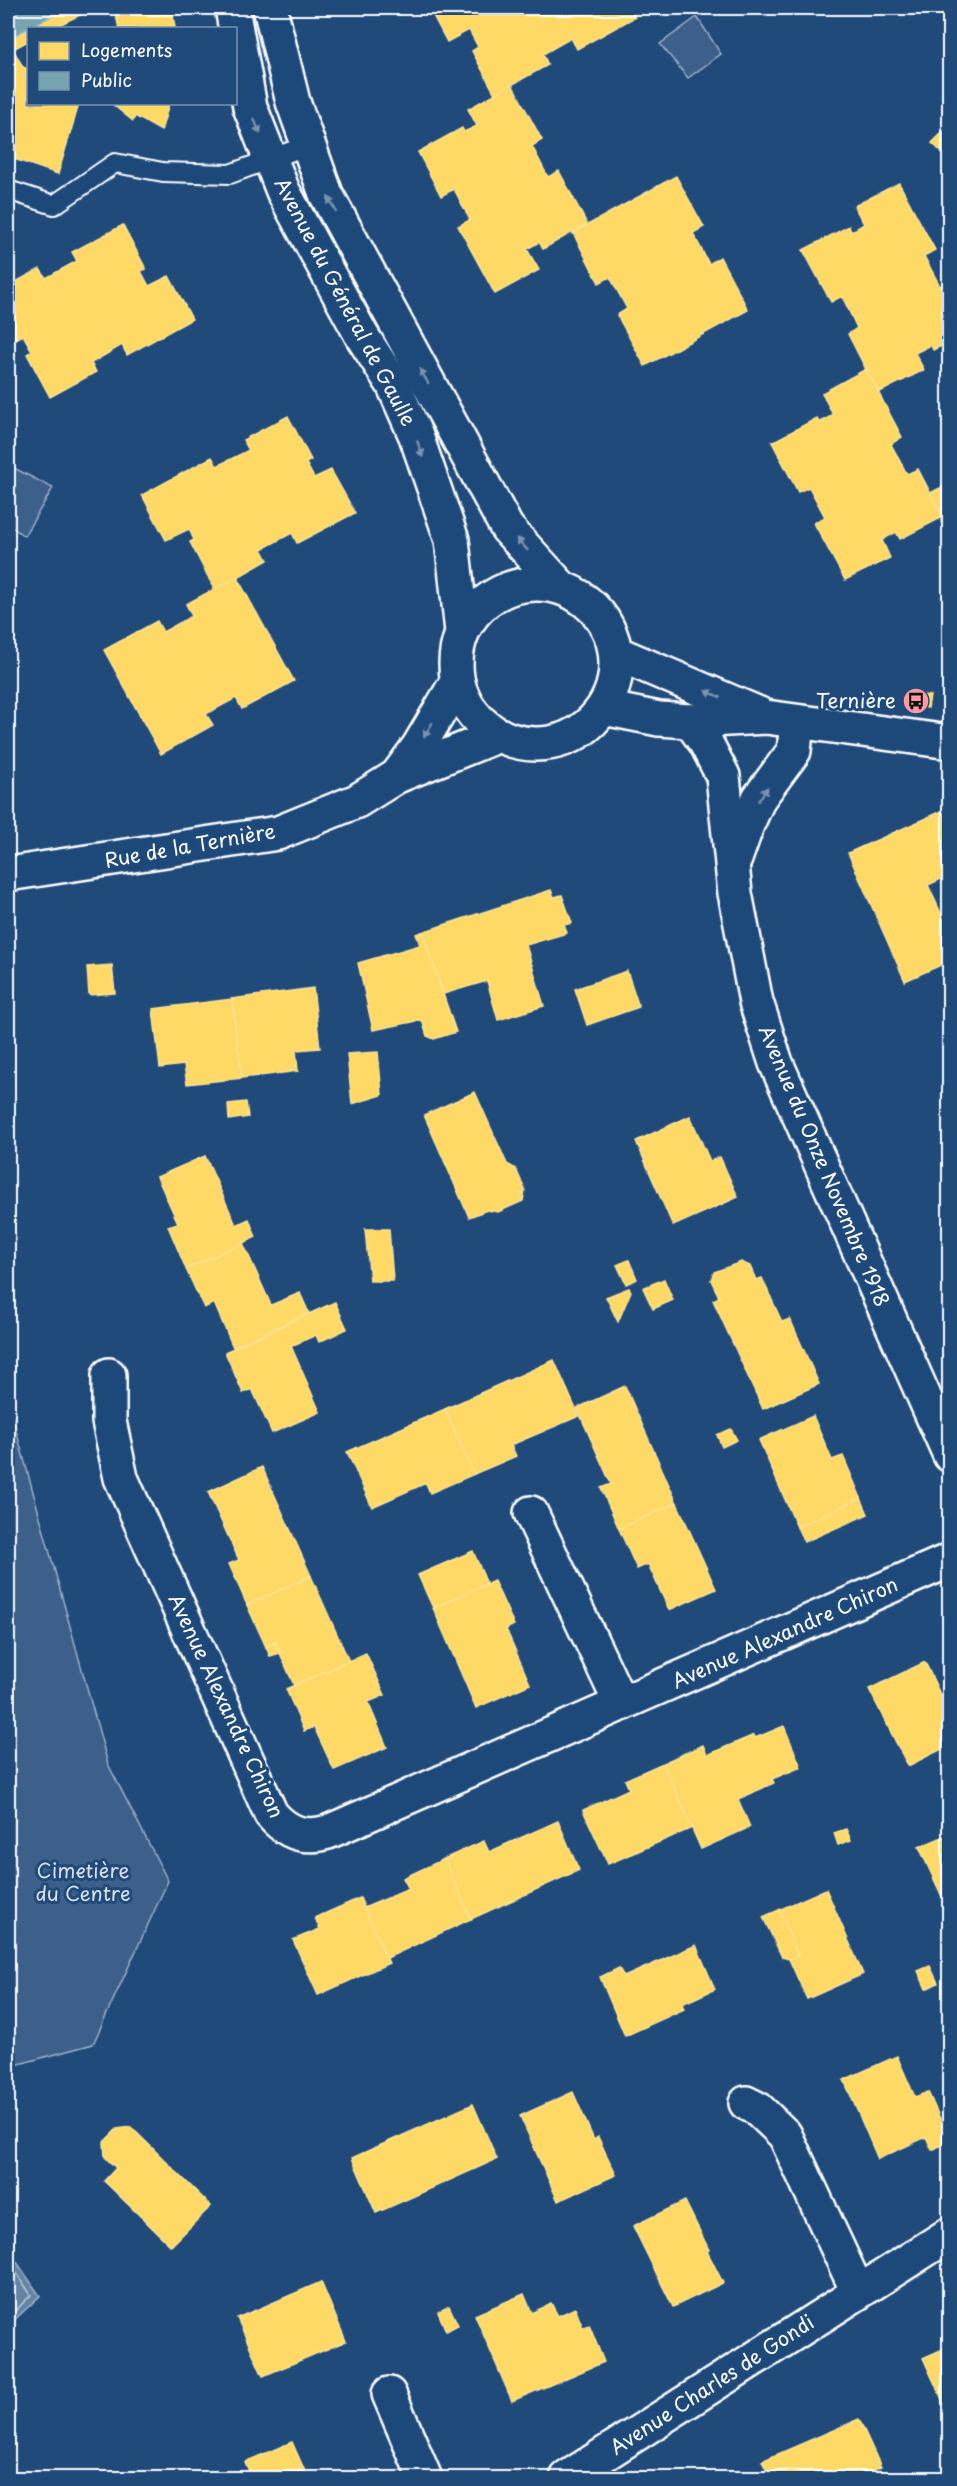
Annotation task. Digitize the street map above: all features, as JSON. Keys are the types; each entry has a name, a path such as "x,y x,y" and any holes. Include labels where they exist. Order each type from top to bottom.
{"street":[{"name":"Avenue du Général de Gaulle","path":"232,8 235,27"},
{"name":"Avenue du Général de Gaulle","path":"270,8 293,102 326,194 423,375 450,419 482,485 507,528 561,587"},
{"name":"Avenue du Général de Gaulle","path":"237,36 250,107 283,191 362,336 393,384 416,436 452,540 462,632"},
{"path":"540,584 561,587 581,597 598,612 610,631 616,653 616,672 612,691 596,718 575,735 550,743 524,744 499,735 482,724 469,709 457,682 456,656 462,632 472,614 489,598 508,588 540,584"},
{"path":"616,653 782,720"},
{"name":"Rue de la Ternière","path":"397,776 419,746 457,682"},
{"path":"604,708 659,719 782,720 950,742"},
{"name":"Avenue du Onze Novembre 1918","path":"733,867 759,798 794,751 782,720"},
{"name":"Avenue du Onze Novembre 1918","path":"690,721 706,743 723,776 735,893 756,1002 776,1063 950,1455"},
{"name":"Rue de la Ternière","path":"8,874 150,855 278,834 357,801 397,776 499,735"},
{"name":"Avenue Alexandre Chiron","path":"109,1375 109,1421 121,1478 272,1814 286,1829 304,1835 316,1836 328,1832 950,1560"},
{"path":"531,1513 621,1704"},
{"path":"746,2103 758,2109 785,2135 858,2292"},
{"name":"Avenue Charles de Gondi","path":"567,2478 950,2234"},
{"path":"389,2394 425,2478"}],"lane":[{"path":"8,190 54,205 115,163 163,172 230,174 308,145"}],"green space":[{"path":"697,17 721,54 688,78 660,44"},
{"path":"8,465 53,488 24,536 8,524"},
{"name":"Cimetière du Centre","path":"8,1401 108,1764 168,1881 93,2044 8,2067"}],"water":[{"path":"8,2249 40,2296 8,2326"}],"building: Logements":[{"path":"67,8 94,8 55,27 31,27"},
{"path":"114,8 172,8 175,27 119,27"},
{"path":"429,8 629,8 635,17 577,49 571,38 543,54 548,65 495,94 472,51 478,47 469,30 447,42"},
{"path":"27,29 27,42 13,49 23,67 27,69 27,105 79,105 58,174 8,157 8,39"},
{"path":"512,84 542,140 532,146 548,177 559,171 587,224 543,249 539,242 527,249 539,270 495,294 458,226 470,220 454,189 441,196 418,152 462,128 464,132 477,126 468,109"},
{"path":"113,105 169,105 161,131 135,116 133,121"},
{"path":"950,125 950,160 932,143"},
{"path":"676,176 704,227 693,233 709,264 720,257 748,310 645,366 617,315 627,309 610,277 599,283 573,233"},
{"path":"899,183 935,250 924,256 940,286 950,282 950,342 933,350 931,345 915,353 924,370 878,393 848,334 857,328 842,296 831,302 803,250 849,226 851,232 864,224 854,206"},
{"path":"123,225 146,269 141,271 149,286 169,276 192,319 127,355 122,345 91,363 96,372 50,397 27,354 32,351 23,335 9,343 8,286 40,269 46,278 77,261 72,252"},
{"path":"866,369 902,437 891,444 907,474 918,469 943,517 900,539 896,532 882,540 890,558 845,580 814,523 825,517 809,487 798,492 772,442 817,418 819,423 833,415 822,393"},
{"path":"288,416 311,460 306,463 314,478 331,470 355,513 297,543 292,533 262,549 268,560 215,590 190,542 194,540 189,529 166,540 142,495 212,457 217,466 249,450 243,440"},
{"path":"950,483 950,519 947,515 943,517 930,493"},
{"path":"237,577 294,681 242,709 236,698 206,714 213,725 161,754 104,650 157,621 163,632 192,616 186,604"},
{"path":"906,694 930,696 928,708 905,705"},
{"path":"942,811 950,828 950,875 928,885 950,933 950,961 905,981 848,853"},
{"path":"551,890 554,897 562,895 572,923 564,925 567,933 526,945 544,1006 498,1020 487,981 443,994 422,932"},
{"path":"422,932 456,1032 434,1039 427,1036 422,1020 373,1030 358,963 420,945 416,934"},
{"path":"112,965 115,993 89,995 87,967"},
{"path":"627,971 639,1007 587,1025 575,989"},
{"path":"313,988 320,1048 296,1050 298,1071 242,1078 232,999"},
{"path":"232,999 242,1078 187,1084 184,1065 160,1068 153,1009"},
{"path":"378,1052 382,1095 352,1104 347,1054"},
{"path":"475,1092 507,1164 516,1169 525,1190 523,1201 498,1212 487,1210 469,1217 424,1115"},
{"path":"246,1102 248,1117 229,1120 228,1104"},
{"path":"690,1116 710,1161 720,1157 738,1197 673,1226 636,1141"},
{"path":"205,1156 236,1225 249,1219 256,1237 186,1269 168,1226 178,1223 157,1177"},
{"path":"365,1229 389,1229 393,1281 370,1281"},
{"path":"243,1243 271,1305 300,1293 309,1313 233,1347 214,1303 204,1308 186,1269"},
{"path":"629,1260 637,1279 626,1284 617,1265"},
{"path":"741,1262 750,1266 756,1280 762,1278 782,1322 790,1319 819,1384 763,1409 713,1300 719,1297 711,1280 714,1272"},
{"path":"664,1279 673,1300 653,1309 643,1288"},
{"path":"629,1288 631,1291 618,1322 606,1297"},
{"path":"335,1302 347,1329 319,1342 316,1335 291,1346 320,1412 272,1433 252,1389 243,1393 225,1352"},
{"path":"554,1360 579,1416 511,1445 516,1456 474,1474 445,1409"},
{"path":"625,1386 677,1503 619,1529 601,1488 611,1484 577,1408"},
{"path":"445,1409 474,1474 430,1493 426,1483 372,1507 347,1452"},
{"path":"813,1416 832,1460 843,1456 861,1498 797,1527 759,1440"},
{"path":"731,1429 737,1440 722,1447 717,1435"},
{"path":"262,1467 311,1576 247,1605 229,1564 239,1560 208,1492"},
{"path":"861,1498 868,1514 804,1542 797,1527"},
{"path":"677,1503 716,1589 669,1610 648,1564 637,1569 619,1529"},
{"path":"473,1551 487,1584 433,1608 418,1575"},
{"path":"311,1576 349,1661 294,1685 275,1642 266,1647 247,1605"},
{"path":"494,1581 514,1625 506,1629 530,1684 476,1708 433,1608"},
{"path":"275,1642 280,1653 270,1656 266,1647"},
{"path":"366,1653 385,1695 368,1702 387,1747 334,1770 314,1727 304,1731 286,1689"},
{"path":"925,1662 946,1707 950,1704 950,1745 908,1766 869,1689"},
{"path":"784,1726 801,1767 772,1779 774,1783 738,1799 750,1827 701,1849 663,1763 703,1745 707,1755 754,1735 755,1738"},
{"path":"663,1763 692,1828 608,1864 583,1810 629,1789 625,1780"},
{"path":"558,1821 579,1870 471,1919 444,1859 484,1841 489,1852"},
{"path":"846,1829 851,1840 838,1845 834,1833"},
{"path":"950,1834 950,1914 919,1847"},
{"path":"444,1859 471,1919 387,1958 364,1908 409,1889 403,1878"},
{"path":"826,1889 863,1974 807,1999 789,1959 798,1955 779,1910"},
{"path":"360,1898 389,1963 318,1995 293,1940 320,1929 315,1918"},
{"path":"779,1910 798,1955 789,1959 782,1957 763,1917"},
{"path":"696,1945 715,1989 682,2004 684,2009 625,2036 600,1977 619,1968 624,1977"},
{"path":"930,1966 938,1983 926,1989 918,1971"},
{"path":"897,2056 915,2097 928,2092 950,2141 932,2150 926,2137 878,2159 844,2080"},
{"path":"573,2092 594,2140 598,2137 616,2175 558,2201 520,2116"},
{"path":"473,2104 497,2159 376,2213 352,2158"},
{"path":"131,2127 211,2206 171,2246 104,2181 116,2168 105,2157 104,2142 117,2129"},
{"path":"685,2201 723,2283 673,2307 633,2226"},
{"path":"321,2282 346,2341 263,2376 237,2318"},
{"path":"524,2294 532,2313 551,2303 558,2316 575,2308 583,2328 589,2325 604,2362 512,2401 475,2315"},
{"path":"449,2306 458,2325 446,2331 438,2312"},
{"path":"950,2346 950,2417 923,2358"},
{"path":"859,2419 881,2467 853,2478 770,2478 762,2461"},
{"path":"292,2442 308,2478 252,2478 245,2462"}],"building: Public":[{"path":"8,8 67,8 27,27 8,39"}],"place":[{"name":"Ternière","path":"916,701"}]}
